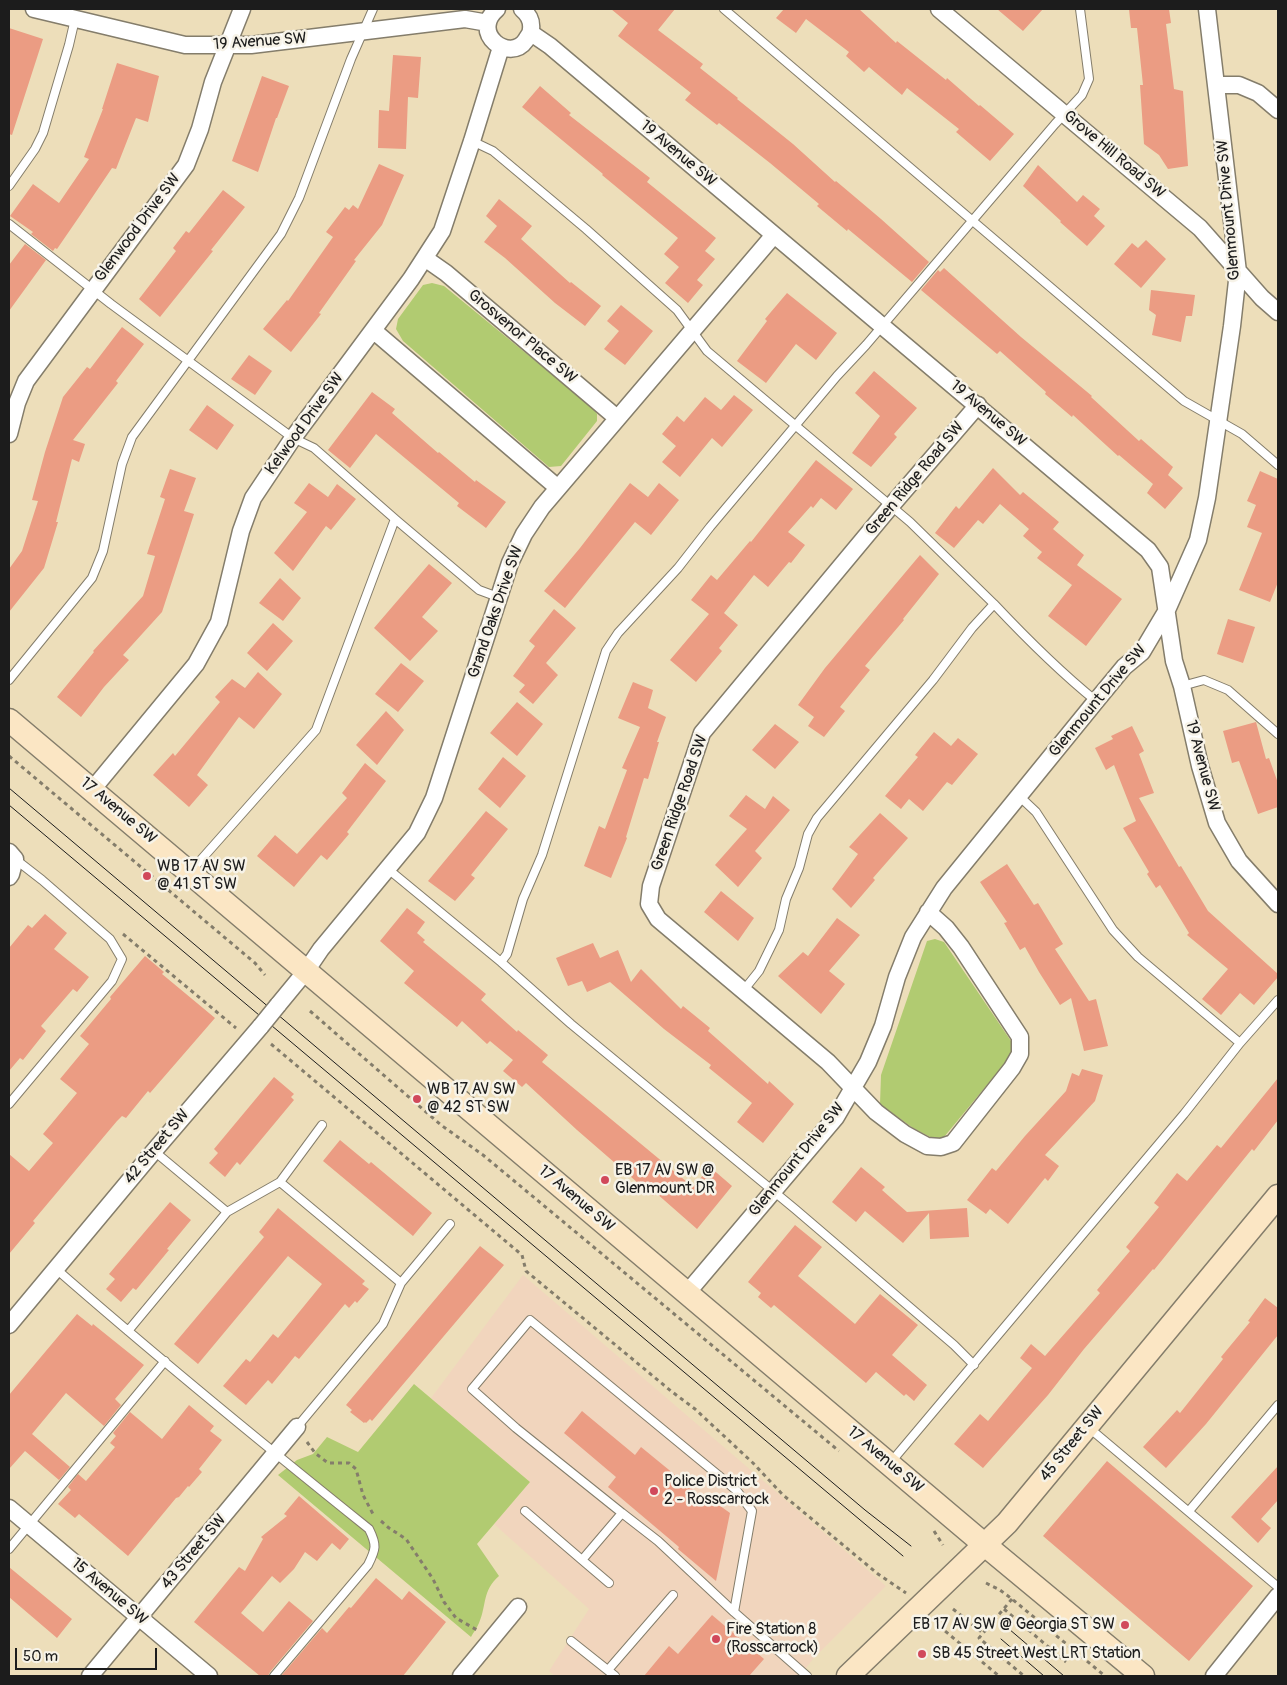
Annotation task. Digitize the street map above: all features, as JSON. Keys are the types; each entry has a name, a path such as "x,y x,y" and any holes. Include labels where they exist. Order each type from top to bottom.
{"main road":[{"name":"17 Avenue SW","path":"9,720 985,1545 1143,1676"},
{"name":"45 Street SW","path":"848,1676 1007,1523 1278,1196"}],"street":[{"name":"19 Avenue SW","path":"34,9 185,45 251,45 465,19 488,23"},
{"name":"Glenwood Drive SW","path":"9,434 17,403 26,381 186,165 200,129 213,82 229,46 242,9"},
{"path":"497,9 492,14 488,23 490,37 494,43 501,47 513,48 524,43 530,33 530,20 528,14 522,9"},
{"name":"Grove Hill Road SW","path":"939,9 1200,228 1262,298 1278,312"},
{"name":"Glenmount Drive SW","path":"687,1292 836,1117 868,1062 883,1026 896,976 913,937 928,912 944,888 1018,795 1124,667 1142,652 1167,610 1198,540 1207,498 1238,272 1207,9"},
{"name":"19 Avenue SW","path":"530,33 550,46 1148,550 1160,568 1174,661 1182,686 1200,766 1217,823 1239,861 1278,904"},
{"name":"Kelwood Drive SW","path":"92,790 196,664 218,622 241,531 253,498 293,438 426,259 442,231 501,47"},
{"path":"1217,85 1239,85 1258,93 1278,110"},
{"name":"Grand Oaks Drive SW","path":"306,971 321,949 417,833 434,798 498,597 510,563 524,534 542,507 774,235"},
{"name":"Grosvenor Place SW","path":"426,259 446,272 617,418"},
{"path":"374,330 558,488"},
{"name":"Green Ridge Road SW","path":"928,912 946,928 961,947 1020,1038 1020,1054 1012,1068 952,1143 941,1147 926,1146 905,1134 876,1112 828,1062 658,919 649,904 651,886 702,734 891,506 978,405"},
{"path":"9,877 11,874 12,856"},
{"name":"42 Street SW","path":"9,1324 306,971"},
{"name":"43 Street SW","path":"90,1676 297,1427"},
{"name":"15 Avenue SW","path":"9,1508 209,1676"},
{"path":"1214,1676 1278,1596"},
{"path":"461,1676 518,1607"}],"lane":[{"path":"9,680 92,578 103,551 122,464 132,437 281,234 300,198 351,59 373,9"},
{"path":"724,9 1184,401 1242,434 1278,465"},
{"path":"501,962 507,954 523,899 542,855 606,650 618,633 678,568 795,426 1082,95 1089,79 1080,9"},
{"path":"9,186 35,149 43,133 75,19"},
{"path":"472,141 493,151 586,229 677,310 707,351 891,506 941,551 1074,684 1096,701"},
{"path":"9,224 93,290 293,438 314,448 479,590 498,597"},
{"path":"189,872 316,730 395,519"},
{"path":"743,991 759,971 779,930 786,899 799,868 808,834 817,818 933,680 972,628 994,604"},
{"path":"1182,686 1204,680 1228,690 1278,734"},
{"path":"1018,795 1036,812 1113,930 1138,957 1240,1043"},
{"path":"9,1104 112,981 122,959 110,939 12,856"},
{"path":"388,868 501,962 571,1024 773,1190 954,1345 974,1365"},
{"path":"889,1464 974,1365 1184,1114 1240,1043 1278,1000"},
{"path":"128,1331 227,1212 280,1182 322,1125"},
{"path":"154,1151 227,1212"},
{"path":"280,1182 401,1283"},
{"path":"297,1427 383,1324 401,1283 450,1224"},
{"path":"55,1268 165,1362 369,1529 375,1541 375,1552 368,1565 274,1676"},
{"path":"734,1612 752,1511 737,1492 718,1475 530,1320 472,1389 516,1428 658,1541 734,1612 807,1676"},
{"path":"9,1548 165,1362"},
{"path":"1189,1511 1278,1404"},
{"path":"1086,1426 1278,1587"},
{"path":"525,1511 610,1583"},
{"path":"582,1560 622,1513"},
{"path":"608,1670 673,1595"},
{"path":"571,1641 616,1676"}],"path":[{"path":"9,756 255,963 265,975"},
{"path":"117,929 236,1028"},
{"path":"310,1011 440,1125 483,1155 840,1452"},
{"path":"271,1044 522,1255 526,1271 695,1409 754,1463 783,1495 893,1586 906,1593"},
{"path":"297,1427 315,1453 328,1463 349,1463 356,1469 363,1495 371,1512 388,1528 406,1540 433,1579 444,1602 456,1618 477,1630 489,1642"},
{"path":"930,1527 942,1545"},
{"path":"986,1583 1012,1599 1104,1676"},
{"path":"1012,1599 979,1638 1024,1676"},
{"path":"953,1608 983,1633"},
{"path":"1004,1609 1066,1662"},
{"path":"939,1626 998,1676"}],"shaded area":[{"path":"523,1275 886,1586 813,1659 800,1676 555,1676 549,1671 589,1609 494,1524 530,1482 431,1398"}],"green space":[{"path":"432,283 444,286 594,409 597,414 597,421 561,466 549,467 403,341 396,329 398,319 423,285"},
{"path":"935,939 944,942 1013,1044 1011,1056 944,1137 934,1139 913,1128 880,1104 881,1075 927,941"},
{"path":"414,1384 530,1482 477,1544 499,1576 487,1592 479,1623 471,1637 278,1475 297,1460 313,1454 327,1437 358,1452"}],"building":[{"path":"611,9 675,9 658,30 703,64 700,68 793,144 929,262 912,282 848,229 847,231 817,206 819,204 770,163 719,123 717,125 685,100 691,93 618,36 628,23"},
{"path":"784,9 859,9 896,43 897,41 946,80 947,78 1014,134 990,161 956,132 959,129 907,88 902,95 869,67 864,72 846,56 849,52 806,19 796,33 776,18"},
{"path":"997,9 1043,9 1023,31"},
{"path":"1129,9 1169,9 1171,23 1166,24 1174,89 1183,91 1188,166 1168,169 1159,155 1144,144 1140,85 1143,85 1137,28 1131,28"},
{"path":"9,28 43,39 12,135 9,134"},
{"path":"393,55 421,57 418,98 408,97 406,149 378,148 379,110 389,111"},
{"path":"117,63 159,76 148,122 136,118 116,169 112,168 57,249 55,248 53,251 31,234 33,232 10,216 33,184 59,203 89,159 84,157 103,109"},
{"path":"262,76 289,86 258,172 232,161"},
{"path":"540,86 571,113 569,115 650,178 647,182 716,238 705,251 715,259 697,280 703,285 688,303 665,283 679,267 664,254 678,238 522,107"},
{"path":"379,164 404,175 382,225 354,260 356,261 319,313 321,314 291,352 263,329 288,301 333,237 326,232 345,207 349,210 353,205 358,209"},
{"path":"1038,165 1077,202 1083,195 1100,209 1094,216 1105,226 1087,246 1023,186"},
{"path":"223,190 245,207 211,250 213,251 160,317 139,299 176,251 173,248 186,231 189,233"},
{"path":"499,199 532,226 521,239 570,283 601,306 585,326 484,242 497,226 486,216"},
{"path":"1146,240 1166,259 1141,288 1114,264 1132,243 1138,248"},
{"path":"25,244 46,260 9,311 9,265"},
{"path":"944,268 1021,337 1092,396 1139,441 1141,439 1173,467 1168,475 1183,488 1165,509 1147,493 1153,484 1118,456 1073,415 1072,417 1045,394 1046,392 1000,351 997,354 921,290 938,270 940,272"},
{"path":"1151,290 1195,295 1192,316 1186,316 1181,342 1152,335 1156,315 1149,310"},
{"path":"787,293 837,333 816,360 796,344 766,383 737,361 767,321 765,319"},
{"path":"621,305 653,331 625,365 604,349 619,331 607,321"},
{"path":"122,327 144,344 116,381 118,383 73,440 85,444 79,462 72,459 56,522 58,522 44,568 9,612 9,569 22,551 38,501 32,500 63,397 87,367 90,369"},
{"path":"249,355 272,371 255,395 231,379"},
{"path":"874,371 917,408 894,434 897,437 871,467 852,453 880,416 855,393"},
{"path":"372,392 395,409 392,413 438,453 475,482 476,480 506,502 486,528 457,506 459,503 376,434 350,468 328,450"},
{"path":"734,395 753,410 722,447 712,438 680,477 662,462 676,446 662,434 677,416 684,422 705,397 721,410"},
{"path":"207,405 234,425 217,450 189,430"},
{"path":"816,460 853,489 836,510 821,498 813,508 811,506 788,532 805,545 768,587 754,575 724,613 738,625 719,648 722,651 696,682 670,660 709,614 691,600 711,575 717,580 751,542"},
{"path":"993,468 1020,495 1023,492 1059,522 1053,529 1084,555 1077,565 1122,599 1086,646 1048,616 1072,585 1037,558 1042,552 1023,536 1029,529 1000,504 983,524 978,520 954,548 935,533 956,506 959,509"},
{"path":"170,469 196,478 184,511 194,514 162,612 123,655 129,660 104,687 81,717 57,697 93,651 143,596 155,556 147,554 165,499 160,497"},
{"path":"1260,471 1278,479 1278,582 1270,602 1239,590 1262,533 1247,527 1256,505 1247,501"},
{"path":"309,483 328,497 337,484 356,499 331,530 326,526 293,571 274,553 307,512 294,503"},
{"path":"630,483 648,497 659,483 679,500 651,535 635,522 565,608 544,591"},
{"path":"920,555 939,574 904,620 865,666 870,670 840,707 845,711 824,737 808,726 814,717 798,705 825,668"},
{"path":"429,564 452,583 422,617 438,631 410,661 374,628"},
{"path":"280,578 301,598 283,621 259,603"},
{"path":"554,609 576,628 546,663 558,675 533,704 519,692 525,685 513,676 535,646 529,641"},
{"path":"1228,619 1255,627 1243,663 1217,654"},
{"path":"273,623 293,641 267,671 247,653"},
{"path":"401,663 424,681 398,712 375,694"},
{"path":"258,672 282,694 254,729 239,717 197,775 208,785 189,807 153,775 173,753 175,756 220,702 215,697 232,679 245,688"},
{"path":"633,682 653,690 648,708 666,717 657,742 659,742 648,779 644,778 627,838 611,878 584,866 599,826 605,829 627,770 622,768 640,727 618,718"},
{"path":"517,702 543,724 517,756 490,733"},
{"path":"386,711 404,730 377,765 356,745"},
{"path":"1256,722 1266,759 1269,758 1278,783 1278,807 1258,814 1239,761 1232,763 1223,731"},
{"path":"775,724 799,742 775,769 752,750"},
{"path":"1132,726 1144,751 1139,754 1154,793 1139,798 1179,867 1181,866 1208,911 1278,974 1278,977 1254,1005 1240,993 1221,1015 1202,999 1228,969 1187,935 1189,933 1160,885 1156,888 1147,874 1149,872 1123,828 1136,821 1114,765 1106,770 1095,748 1113,739 1111,736"},
{"path":"934,732 951,746 958,738 978,754 952,785 947,782 923,811 909,799 901,809 885,796 918,757 915,755"},
{"path":"503,757 526,776 500,808 478,789"},
{"path":"365,763 386,781 347,832 349,834 327,860 321,855 294,887 257,856 275,835 297,854 347,798 342,793"},
{"path":"746,795 765,809 773,796 790,810 755,851 762,858 738,887 715,865 747,829 729,816"},
{"path":"486,811 508,829 471,875 475,878 455,901 428,881"},
{"path":"880,813 908,838 873,878 875,880 851,908 832,889 858,854 849,847"},
{"path":"1007,864 1034,905 1038,903 1063,944 1055,949 1089,1001 1096,999 1108,1046 1084,1051 1071,998 1060,1005 1025,947 1020,950 1004,923 1007,922 980,882"},
{"path":"721,891 754,918 738,941 704,912"},
{"path":"407,908 425,922 417,933 425,940 423,942 486,994 481,1000 517,1032 518,1030 548,1055 542,1062 693,1187 710,1167 732,1186 697,1229 656,1193 653,1196 526,1083 522,1087 503,1071 513,1060 490,1041 487,1044 462,1021 457,1027 404,983 414,971 380,941"},
{"path":"45,914 67,933 54,949 89,977 77,992 73,989 41,1026 46,1031 23,1060 20,1058 9,1071 9,948 28,925 32,928"},
{"path":"837,918 860,935 829,971 845,984 821,1014 778,976 803,952 808,956"},
{"path":"593,943 600,958 618,950 631,982 641,969 681,1009 683,1006 710,1028 708,1031 768,1084 769,1081 794,1104 763,1143 737,1122 752,1103 709,1068 711,1065 664,1029 610,982 587,992 582,981 568,986 556,958"},
{"path":"145,956 164,972 162,974 215,1018 150,1093 148,1091 126,1118 122,1116 117,1121 33,1221 35,1223 9,1254 9,1154 29,1171 53,1143 43,1134 77,1093 60,1079 89,1044 80,1036"},
{"path":"1082,1069 1103,1075 1095,1101 1045,1155 1059,1166 1048,1181 1045,1178 1008,1224 990,1209 986,1214 967,1200 992,1168 996,1171 1066,1091 1072,1073 1079,1076"},
{"path":"274,1077 294,1094 291,1097 294,1100 240,1165 237,1162 225,1177 209,1163 218,1153 214,1149"},
{"path":"1278,1078 1278,1120 1254,1151 1252,1149 1154,1270 983,1468 954,1444 980,1414 988,1421 1032,1368 1020,1358 1031,1344 1045,1356 1100,1293 1097,1290 1130,1251 1126,1247 1159,1207 1154,1203 1177,1173 1187,1181 1217,1145 1221,1148"},
{"path":"340,1140 369,1164 371,1162 432,1213 413,1236 323,1161"},
{"path":"861,1167 885,1187 882,1190 907,1212 967,1208 969,1237 930,1239 929,1213 903,1243 865,1211 856,1222 832,1202"},
{"path":"170,1202 191,1220 136,1290 133,1288 121,1302 106,1289 115,1279 109,1274"},
{"path":"278,1208 365,1281 362,1284 369,1289 357,1303 355,1301 349,1308 345,1304 299,1359 295,1356 272,1384 268,1380 246,1405 223,1386 246,1359 250,1362 273,1334 278,1338 322,1284 288,1256 198,1364 174,1344 264,1237 259,1232"},
{"path":"795,1225 822,1247 798,1276 855,1324 880,1294 918,1325 892,1355 927,1385 914,1401 906,1394 904,1396 876,1372 866,1383 774,1305 771,1308 758,1297 761,1293 748,1282"},
{"path":"480,1246 504,1265 372,1421 370,1419 364,1423 350,1412 352,1410 346,1405"},
{"path":"1265,1298 1278,1308 1278,1335 1206,1424 1166,1468 1143,1447 1177,1410 1180,1413 1223,1359 1221,1357 1250,1322 1248,1321"},
{"path":"77,1314 92,1326 93,1324 144,1365 115,1399 121,1405 104,1426 66,1393 32,1434 70,1467 59,1480 25,1451 9,1469 9,1395"},
{"path":"189,1405 214,1426 210,1431 222,1440 199,1469 202,1472 176,1498 128,1556 79,1514 75,1518 58,1504 71,1490 68,1487 78,1474 86,1481 115,1447 110,1443 116,1436 113,1433 130,1412 162,1439"},
{"name":"Police District 2 - Rosscarrock","path":"582,1411 635,1455 641,1447 713,1506 716,1503 730,1513 716,1581 608,1487 616,1477 564,1433"},
{"path":"1107,1461 1253,1586 1189,1661 1043,1536"},
{"path":"1278,1466 1278,1500 1261,1519 1271,1528 1258,1543 1231,1517"},
{"path":"299,1496 349,1539 340,1550 332,1543 317,1561 305,1552 294,1569 280,1583 272,1576 241,1613 263,1632 289,1601 313,1621 268,1676 260,1676 194,1622 239,1567 245,1571 263,1539 261,1537 287,1516 284,1514"},
{"path":"9,1567 72,1619 57,1638 9,1597"},
{"path":"376,1578 402,1600 409,1591 446,1622 403,1676 281,1676 322,1628 327,1633"},
{"name":"Fire Station 8 (Rosscarrock)","path":"712,1615 764,1659 749,1676 644,1676 669,1646 678,1654"}],"tram line":[{"path":"9,788 865,1510 911,1546"},
{"path":"9,805 903,1556"},
{"path":"1009,1629 1064,1676"},
{"path":"1001,1639 1044,1676"}],"place":[{"name":"WB 17 AV SW @ 41 ST SW","path":"147,876"},
{"name":"WB 17 AV SW @ 42 ST SW","path":"417,1099"},
{"name":"EB 17 AV SW @ Glenmount DR","path":"605,1180"},
{"name":"Police District 2 - Rosscarrock","path":"654,1491"},
{"name":"EB 17 AV SW @ Georgia ST SW","path":"1125,1625"},
{"name":"Fire Station 8 (Rosscarrock)","path":"716,1639"},
{"name":"SB 45 Street West LRT Station","path":"922,1654"}]}
